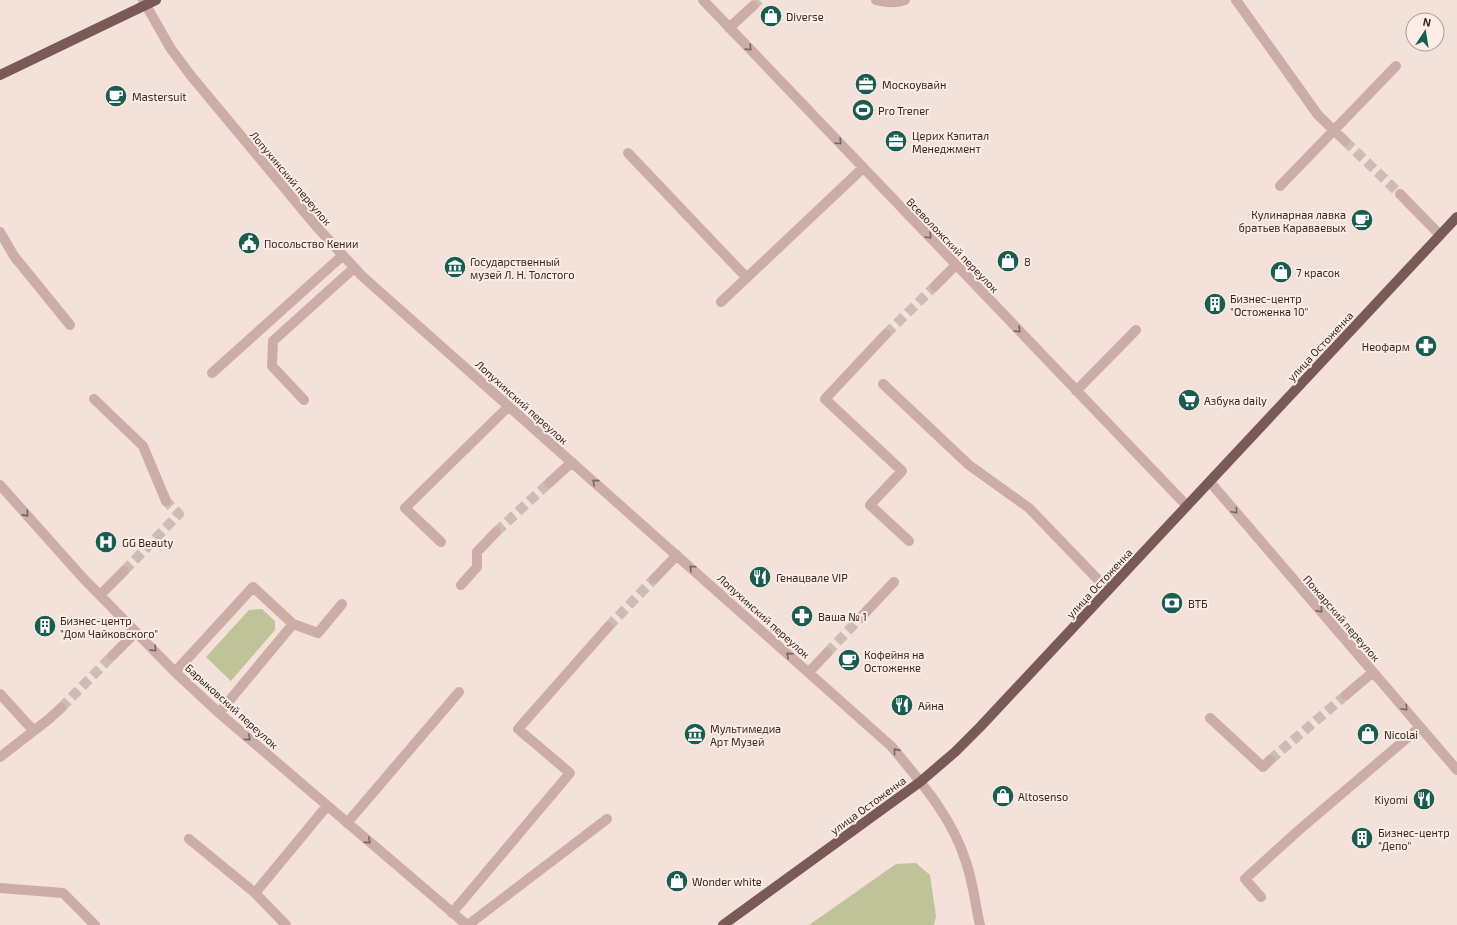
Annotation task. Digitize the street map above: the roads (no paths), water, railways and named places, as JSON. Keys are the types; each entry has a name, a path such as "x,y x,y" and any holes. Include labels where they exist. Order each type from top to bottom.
{"main road":[{"path":"0,75 145,2 156,0"},
{"name":"улица Остоженка","path":"724,925 920,782 955,752 1210,482 1457,217"}],"street":[{"name":"Всеволожский переулок","path":"703,0 1187,506"},
{"path":"876,0 885,2 901,2 905,0"},
{"path":"1236,0 1318,115 1345,141"},
{"name":"Лопухинский переулок","path":"145,2 171,49 192,77 316,226 354,268 892,746 946,816 966,862 980,925"},
{"path":"729,28 753,6"},
{"path":"1280,186 1396,66"},
{"path":"628,153 747,278"},
{"path":"721,302 863,168"},
{"path":"1400,194 1440,235"},
{"path":"0,232 14,256 70,325"},
{"path":"212,373 342,256"},
{"path":"935,286 956,265"},
{"path":"304,400 272,366 273,341 354,268"},
{"path":"1076,391 1136,330"},
{"path":"886,334 825,399 902,471 870,505 909,541"},
{"path":"883,384 969,465 1029,508 1108,590"},
{"path":"94,399 143,446 166,501"},
{"path":"442,542 405,508 508,406"},
{"path":"549,483 572,462"},
{"name":"Пожарский переулок","path":"1210,482 1457,770"},
{"name":"Барыковский переулок","path":"0,485 100,595 219,713 467,925"},
{"path":"461,585 477,568 477,552 496,532"},
{"path":"654,579 677,555"},
{"path":"100,595 124,571"},
{"path":"861,617 894,582"},
{"path":"176,672 253,587 293,624 318,633 342,604"},
{"path":"219,713 293,624"},
{"path":"452,913 570,773 518,729 608,627"},
{"path":"112,656 136,632"},
{"path":"809,672 827,653"},
{"path":"1346,695 1373,672"},
{"path":"347,823 458,692"},
{"path":"0,694 33,730"},
{"path":"0,757 61,708"},
{"path":"1210,718 1263,767 1270,760"},
{"path":"1261,897 1245,879 1299,830 1420,727"},
{"path":"255,893 327,806"},
{"path":"467,925 608,819"},
{"path":"189,839 255,893 286,925"},
{"path":"0,888 63,893 95,925"}],"tunnel":[{"path":"753,6 759,0"},
{"path":"1345,141 1400,194"},
{"path":"886,334 935,286"},
{"path":"496,532 549,483"},
{"path":"124,571 179,514 166,501"},
{"path":"608,627 654,579"},
{"path":"827,653 861,617"},
{"path":"61,708 112,656"},
{"path":"1270,760 1346,695"}],"place":[{"name":"Diverse","path":"771,16"},
{"name":"Москоувайн","path":"866,84"},
{"name":"Mastersuit","path":"116,96"},
{"name":"Pro Trener","path":"863,110"},
{"name":"Церих Кэпитал Менеджмент","path":"896,141"},
{"name":"Кулинарная лавка братьев Караваевых","path":"1362,220"},
{"name":"Посольство Кении","path":"249,243"},
{"name":"8","path":"1008,261"},
{"name":"Государственный музей Л. Н. Толстого","path":"455,267"},
{"name":"7 красок","path":"1281,272"},
{"name":"Бизнес-центр \"Остоженка 10\"","path":"1215,304"},
{"name":"Неофарм","path":"1426,346"},
{"name":"Азбука daily","path":"1189,400"},
{"name":"GG Beauty","path":"106,542"},
{"name":"Генацвале VIP","path":"760,577"},
{"name":"ВТБ","path":"1172,603"},
{"name":"Ваша № 1","path":"802,616"},
{"name":"Бизнес-центр \"Дом Чайковского\"","path":"45,626"},
{"name":"Кофейня на Остоженке","path":"849,660"},
{"name":"Айна","path":"902,705"},
{"name":"Мультимедиа Арт Музей","path":"695,734"},
{"name":"Nicolai","path":"1368,734"},
{"name":"Altosenso","path":"1003,796"},
{"name":"Kiyomi","path":"1424,799"},
{"name":"Бизнес-центр \"Депо\"","path":"1362,838"},
{"name":"Wonder white","path":"677,881"}]}
